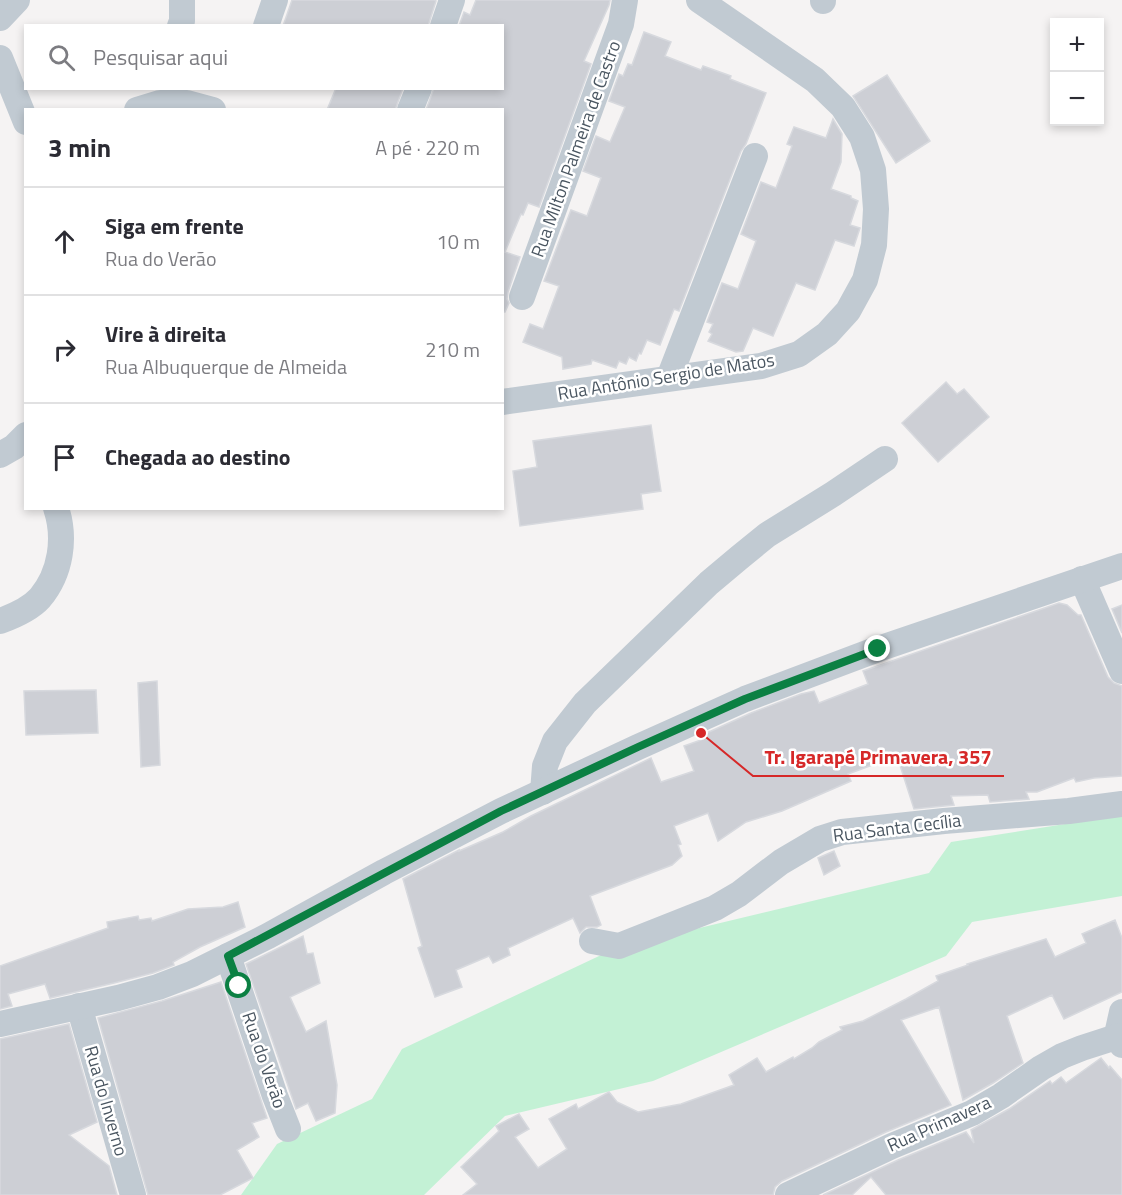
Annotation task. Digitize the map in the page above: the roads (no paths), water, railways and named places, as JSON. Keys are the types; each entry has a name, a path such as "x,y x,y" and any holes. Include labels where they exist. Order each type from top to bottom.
{"street":[{"path":"0,18 17,0"},
{"path":"181,24 182,0"},
{"path":"267,24 275,0"},
{"path":"444,24 452,0"},
{"name":"Rua Milton Palmeira de Castro","path":"522,297 621,24 625,0"},
{"name":"Rua Antônio Sergio de Matos","path":"504,402 761,366 799,354 827,334 848,311 865,280 874,245 876,209 873,170 862,137 843,107 814,80 699,0"},
{"path":"0,58 24,117"},
{"path":"412,108 417,90"},
{"path":"144,108 160,103 187,103 206,108"},
{"path":"669,378 755,156"},
{"path":"543,792 546,766 555,741 585,703 740,556 767,535 885,459"},
{"path":"0,621 22,612 40,598 54,576 60,555 61,533 56,510"},
{"path":"0,1024 158,987 192,974 501,811 745,699 878,649 1122,566"},
{"path":"1082,579 1122,671"},
{"name":"Rua Santa Cecília","path":"592,941 619,946 715,908 820,838 842,832 1122,804"},
{"name":"Rua do Verão","path":"228,956 288,1129"},
{"name":"Rua do Inverno","path":"79,1006 133,1195"},
{"name":"Rua Primavera","path":"788,1195 892,1146 972,1113 1062,1056 1121,1031"}],"place":[{"name":"Tr. Igarapé Primavera, 357","path":"701,733"}]}
